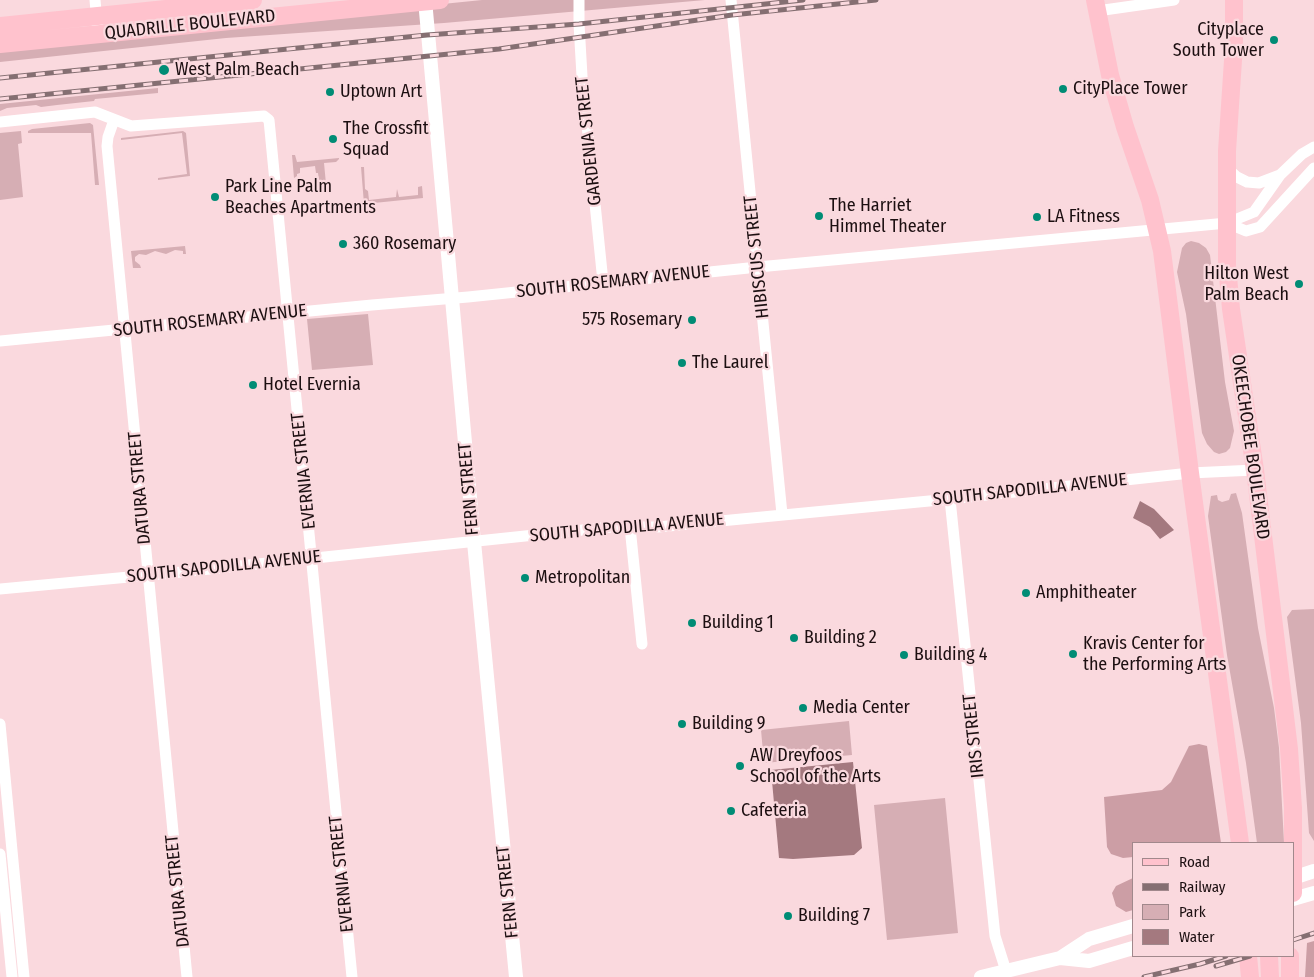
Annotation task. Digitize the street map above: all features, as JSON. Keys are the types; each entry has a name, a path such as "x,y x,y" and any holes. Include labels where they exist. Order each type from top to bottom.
{"main road":[{"name":"QUADRILLE BOULEVARD","path":"0,26 96,8 253,0"},
{"name":"OKEECHOBEE BOULEVARD","path":"1234,0 1227,168 1227,266 1231,309 1255,470 1289,749 1293,842"},
{"name":"QUADRILLE BOULEVARD","path":"0,44 98,34 260,9 430,1"},
{"path":"1096,6 1115,92 1158,229 1162,251 1240,842"},
{"path":"1248,957 1250,977"},
{"path":"1269,957 1270,977"},
{"path":"1290,957 1290,977"}],"street":[{"name":"GARDENIA STREET","path":"579,0 582,76 603,282"},
{"name":"HIBISCUS STREET","path":"731,0 782,514"},
{"path":"1096,6 1174,0"},
{"name":"FERN STREET","path":"430,1 452,299 516,977"},
{"path":"96,8 98,34"},
{"path":"0,122 95,112 114,120"},
{"name":"EVERNIA STREET","path":"114,120 131,126 266,116 269,120 272,133 352,977"},
{"name":"DATURA STREET","path":"114,120 107,146 187,977"},
{"path":"1227,223 1254,212 1280,176 1302,154 1314,147"},
{"path":"1227,168 1237,177 1247,182 1258,183 1280,176"},
{"path":"1227,223 1246,231 1260,227 1314,168"},
{"name":"SOUTH ROSEMARY AVENUE","path":"0,342 288,313 452,299 603,282 1227,223"},
{"name":"SOUTH SAPODILLA AVENUE","path":"0,589 612,527 658,527 950,499 1190,473 1255,470"},
{"name":"IRIS STREET","path":"950,499 995,936 1006,971"},
{"path":"630,527 642,644"},
{"path":"0,724 24,977"},
{"path":"0,854 12,977"},
{"path":"1294,877 1314,871"},
{"path":"1294,899 1314,893"},
{"path":"1060,958 1089,939 1132,926"},
{"path":"981,977 1060,958 1089,961 1132,948"}],"green space":[{"path":"482,0 705,0 444,23 226,38 0,62 0,49"},
{"path":"158,88 158,93 95,99 94,101 41,107 36,105 7,108 0,111 0,104"},
{"path":"90,123 93,125 99,185 95,185 91,133 28,133 32,129"},
{"path":"21,131 22,143 18,144 23,197 0,200 0,133"},
{"path":"183,131 186,133 190,176 158,180 158,178 187,174 182,133 121,140 121,138"},
{"path":"292,155 295,155 297,162 339,159 336,162 324,163 326,184 321,185 321,180 319,180 318,173 316,173 315,166 300,168 300,173 294,178"},
{"path":"361,167 364,167 365,189 368,191 369,200 396,197 397,189 399,197 418,195 418,187 422,186 423,198 364,204"},
{"path":"1191,241 1199,243 1206,248 1210,255 1225,382 1234,431 1230,448 1226,452 1219,454 1214,452 1207,444 1202,433 1186,314 1177,272 1182,248"},
{"path":"185,246 186,254 183,254 183,251 175,250 166,254 155,251 146,255 139,254 135,257 135,261 141,268 133,268 131,251"},
{"path":"368,314 373,365 312,370 307,319"},
{"path":"1236,493 1242,513 1258,628 1274,708 1279,748 1284,842 1257,842 1246,763 1227,655 1208,516 1211,496 1217,495 1218,500 1222,502 1229,500 1231,494"},
{"path":"1314,609 1314,841 1309,833 1301,723 1287,617 1292,610"},
{"path":"849,721 852,755 764,763 761,730"},
{"path":"945,798 958,933 887,940 874,805"}],"shaded area":[{"path":"1199,744 1207,746 1221,842 1132,842 1132,857 1123,858 1111,854 1107,847 1104,797 1162,790 1171,782 1189,746"},
{"path":"1132,878 1132,910 1126,912 1116,906 1112,893 1116,886"},
{"path":"1314,941 1314,977 1305,977 1307,943"}],"water":[{"path":"1140,501 1154,509 1174,530 1160,539 1150,527 1133,518"},
{"path":"853,762 862,848 854,855 793,859 779,858 771,770"}],"railway":[{"path":"0,78 427,35 579,24 803,0"},
{"path":"0,99 499,49 732,15 876,0"},
{"path":"1294,940 1314,933"},
{"path":"1144,977 1223,957"},
{"path":"1216,966 1247,957"}],"place":[{"name":"Cityplace South Tower","path":"1274,40"},
{"name":"West Palm Beach","path":"164,70"},
{"name":"CityPlace Tower","path":"1063,89"},
{"name":"Uptown Art","path":"330,92"},
{"name":"The Crossfit Squad","path":"333,139"},
{"name":"Park Line Palm Beaches Apartments","path":"215,197"},
{"name":"The Harriet Himmel Theater","path":"819,216"},
{"name":"LA Fitness","path":"1037,217"},
{"name":"360 Rosemary","path":"343,244"},
{"name":"Hilton West Palm Beach","path":"1299,284"},
{"name":"575 Rosemary","path":"692,320"},
{"name":"The Laurel","path":"682,363"},
{"name":"Hotel Evernia","path":"253,385"},
{"name":"Metropolitan","path":"525,578"},
{"name":"Amphitheater","path":"1026,593"},
{"name":"Building 1","path":"692,623"},
{"name":"Building 2","path":"794,638"},
{"name":"Kravis Center for the Performing Arts","path":"1073,654"},
{"name":"Building 4","path":"904,655"},
{"name":"Media Center","path":"803,708"},
{"name":"Building 9","path":"682,724"},
{"name":"AW Dreyfoos School of the Arts","path":"740,766"},
{"name":"Cafeteria","path":"731,811"},
{"name":"Building 7","path":"788,916"}]}
